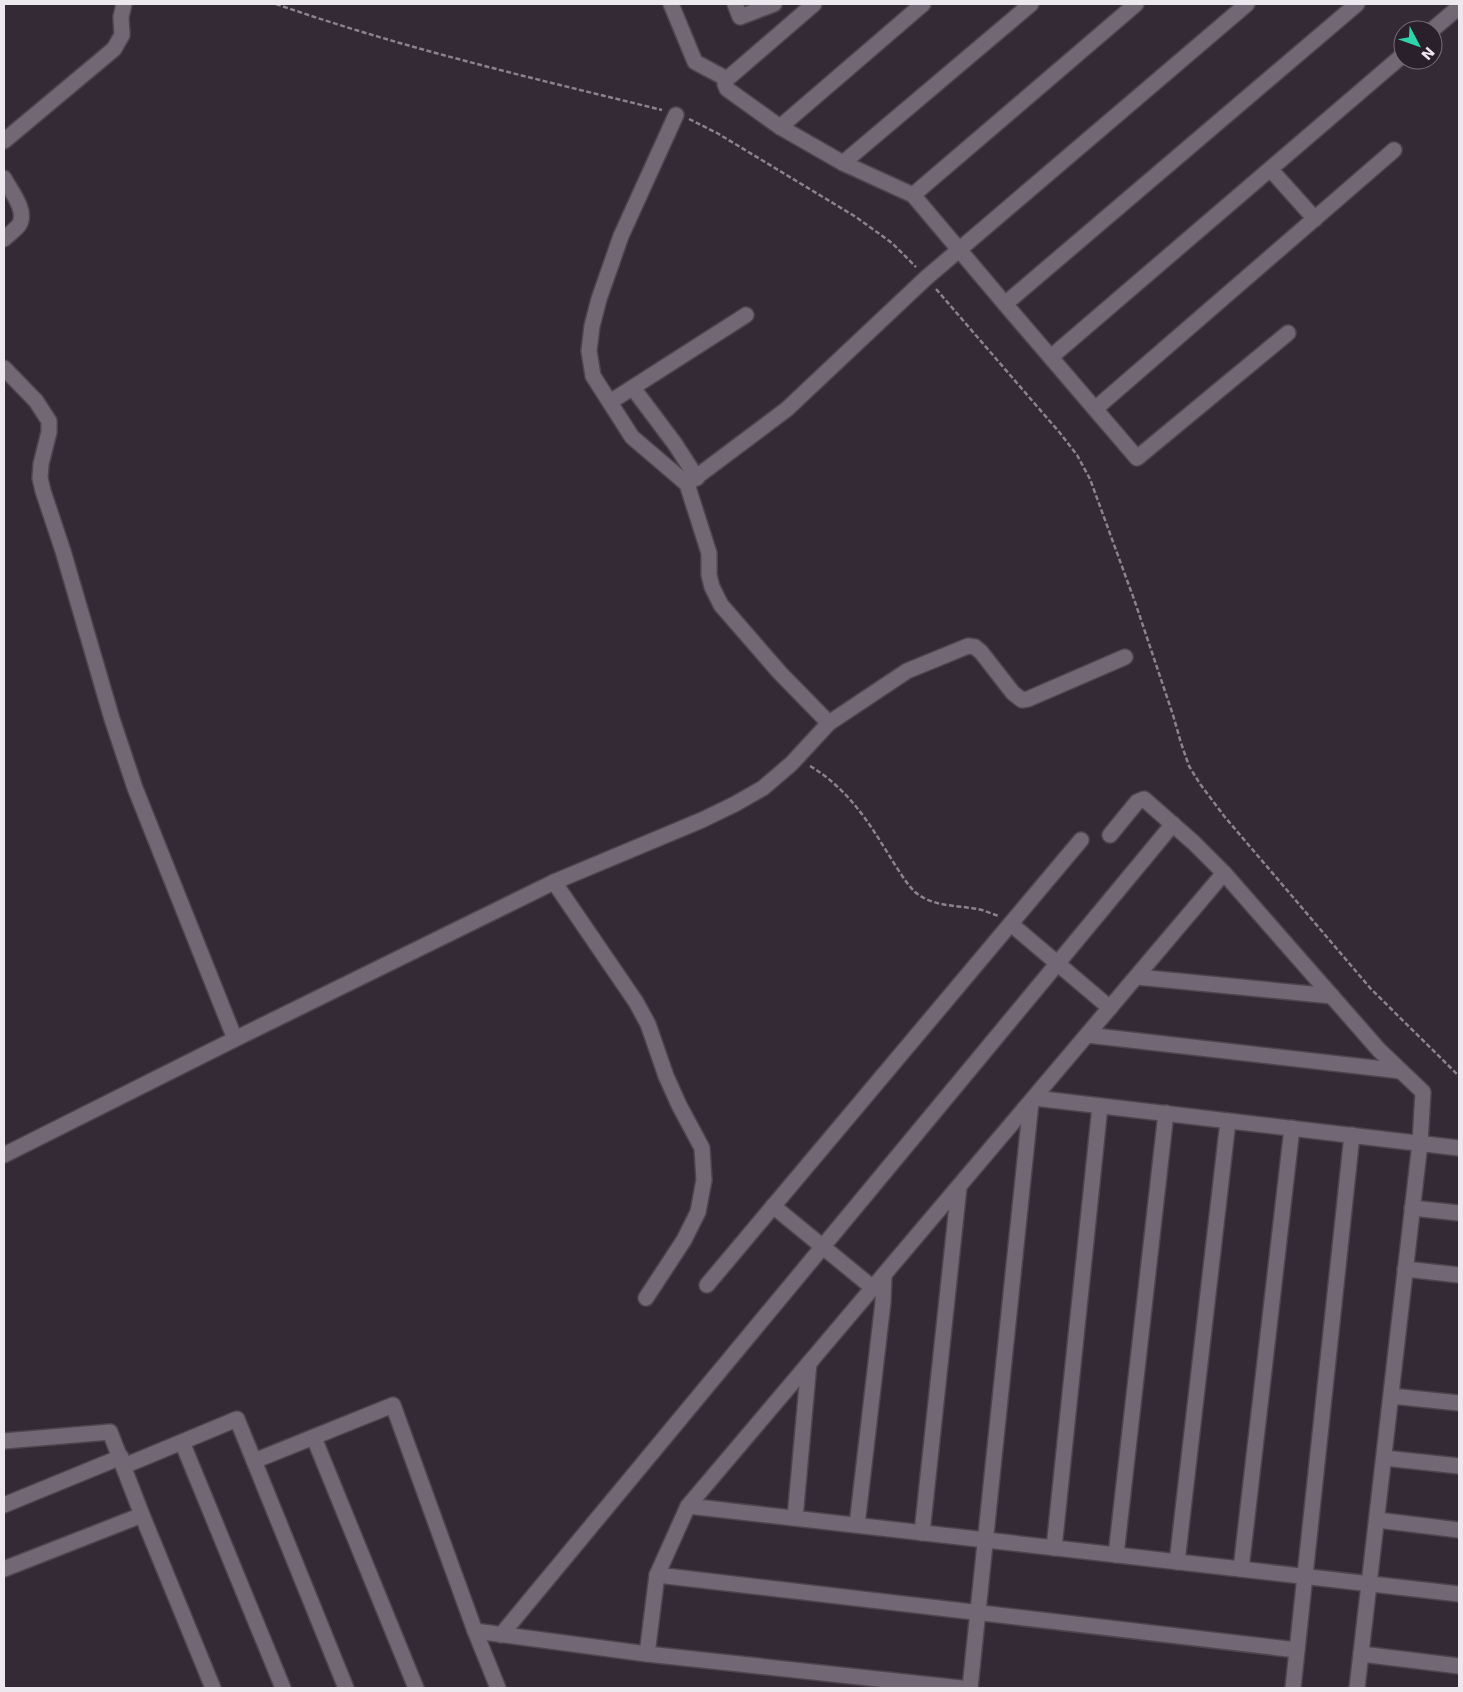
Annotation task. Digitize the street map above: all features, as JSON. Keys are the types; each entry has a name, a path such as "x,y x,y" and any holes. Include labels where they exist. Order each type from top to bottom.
{"street":[{"path":"4,141 114,50 122,35 121,16 124,4"},
{"path":"671,4 695,62 727,79"},
{"path":"740,17 774,4"},
{"path":"814,4 727,79 725,84 727,89 780,127 843,163 913,195 1137,458 1288,333"},
{"path":"780,127 923,4"},
{"path":"843,163 1031,4"},
{"path":"913,195 1136,4"},
{"path":"692,481 787,408 926,278 1247,4"},
{"path":"1004,304 1357,4"},
{"path":"1443,21 1459,7"},
{"path":"1051,357 1393,65"},
{"path":"676,115 621,236 599,299 592,326 589,351 593,376 632,437 692,481"},
{"path":"1095,409 1394,150"},
{"path":"1271,170 1315,220"},
{"path":"4,178 20,207 22,216 19,225 4,239"},
{"path":"610,402 746,315"},
{"path":"4,368 36,401 49,421 49,432 41,464 40,478 43,491 64,551 112,719 135,788 234,1039"},
{"path":"633,388 675,444 692,481 709,553 709,575 712,587 721,605 780,673 830,723"},
{"path":"4,1155 234,1039 554,882 736,804 763,788 797,758 830,723 906,671 968,646 978,649 1013,693 1022,700 1125,657"},
{"path":"1110,835 1140,799 1144,799 1194,842 1224,873 1379,1050 1423,1092 1420,1143 1358,1688"},
{"path":"500,1635 1173,824"},
{"path":"707,1285 1082,840"},
{"path":"647,1654 657,1575 688,1506 1224,873"},
{"path":"554,882 636,1002 648,1024 669,1084 702,1148 704,1180 698,1212 684,1240 646,1298"},
{"path":"1010,924 1110,1008"},
{"path":"1137,977 1332,996"},
{"path":"1087,1035 1401,1071"},
{"path":"1032,1100 1166,1113 1459,1148"},
{"path":"970,1688 1032,1100"},
{"path":"1054,1548 1100,1106"},
{"path":"1116,1555 1166,1113"},
{"path":"1177,1562 1228,1121"},
{"path":"1241,1569 1292,1128"},
{"path":"1293,1688 1352,1135"},
{"path":"922,1533 959,1187"},
{"path":"773,1206 873,1288"},
{"path":"1412,1208 1459,1213"},
{"path":"1405,1269 1459,1276"},
{"path":"858,1525 883,1302 884,1276"},
{"path":"795,1518 809,1363"},
{"path":"1391,1396 1459,1403"},
{"path":"254,1461 393,1405 475,1631 498,1688"},
{"path":"4,1505 182,1442 238,1418 346,1688"},
{"path":"4,1441 110,1432 142,1515 214,1688"},
{"path":"314,1438 416,1688"},
{"path":"182,1442 283,1688"},
{"path":"1384,1458 1459,1466"},
{"path":"688,1506 1459,1594"},
{"path":"4,1569 142,1515"},
{"path":"1377,1520 1459,1530"},
{"path":"657,1575 1297,1650"},
{"path":"475,1631 647,1654 961,1688"},
{"path":"1361,1654 1459,1666"}],"path":[{"path":"276,4 465,62 691,120 718,133 856,217 892,244 926,278 1060,433 1082,464 1090,479 1109,528 1181,743 1190,766 1200,784 1224,816 1371,990 1459,1076"},
{"path":"797,758 846,794 861,810 914,891 929,900 948,906 978,909 999,916 1010,924"}]}
